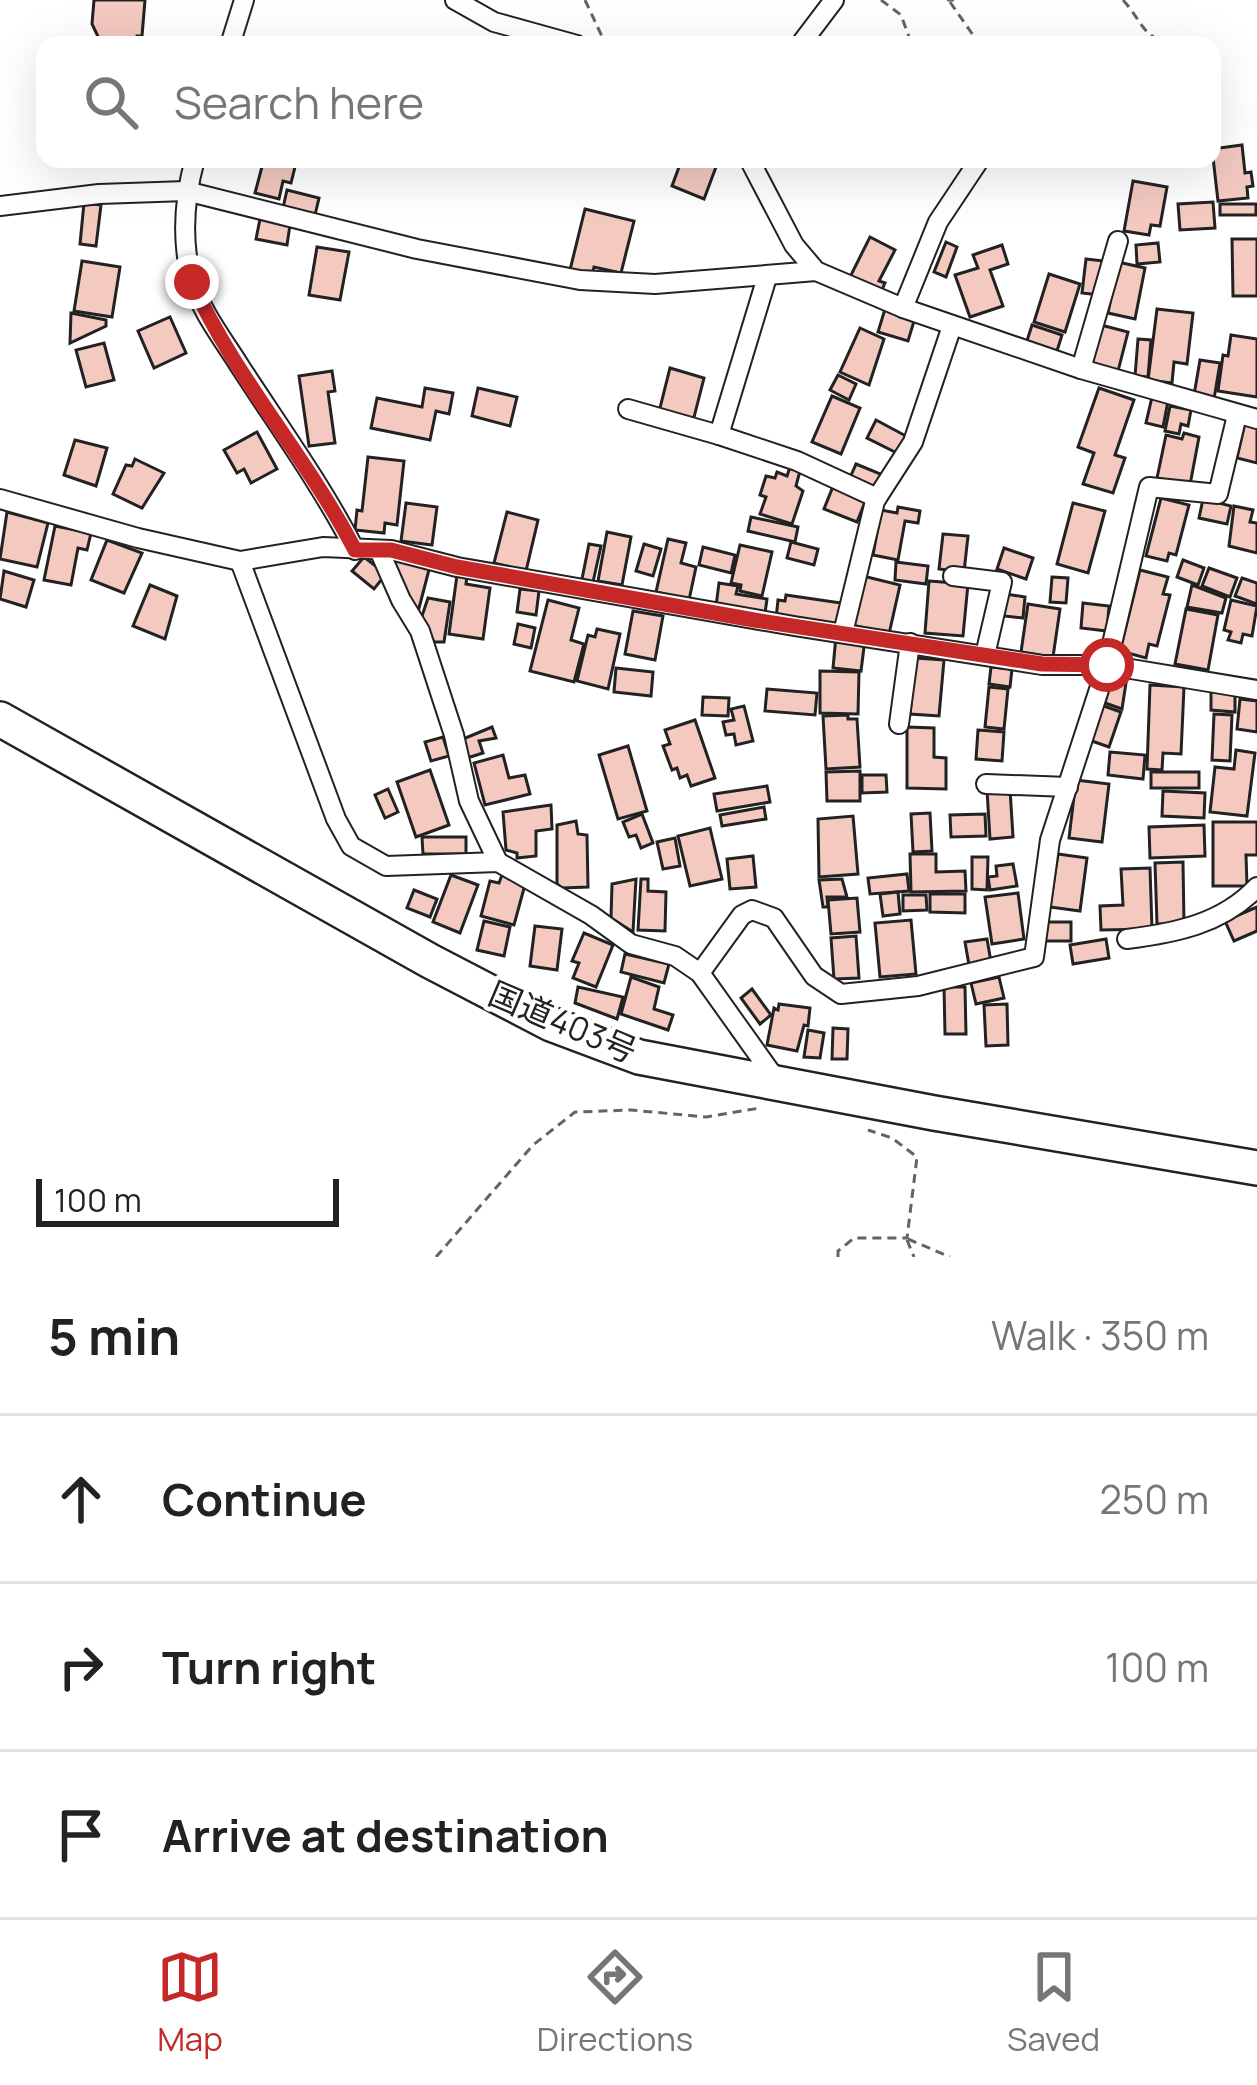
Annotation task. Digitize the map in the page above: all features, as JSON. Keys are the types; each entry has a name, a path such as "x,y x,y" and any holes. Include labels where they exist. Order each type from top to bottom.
{"highway":[{"name":"国道403号","path":"0,719 430,961 551,1024 639,1057 1257,1168"}],"street":[{"path":"233,36 244,0"},
{"path":"455,0 494,22 545,36"},
{"path":"807,36 834,0"},
{"path":"192,168 185,191 184,240 192,282 210,322 328,497 355,550"},
{"path":"700,973 742,915 752,910 774,918 814,976 841,994 918,986 1034,957 1050,840 1107,665 1149,488 1218,494 1247,417 952,326 817,271 794,245 754,168"},
{"path":"903,308 938,222 974,168"},
{"path":"0,206 99,194 185,191 416,249 580,280 655,284 817,271"},
{"path":"1082,369 1118,241"},
{"path":"719,435 767,277"},
{"path":"843,633 877,498 914,442 952,326"},
{"path":"628,409 797,460 877,498"},
{"path":"0,499 240,561 323,547 379,550 708,612 985,656 1042,664 1107,665 1257,690"},
{"path":"379,550 400,600 420,631 454,735 469,801 498,862"},
{"path":"240,561 335,819 351,846 386,866 498,862 591,915 631,944 675,956 700,973 793,1086"},
{"path":"953,576 1002,582 985,656"},
{"path":"899,724 910,643"},
{"path":"986,784 1067,787"},
{"path":"1126,939 1183,932 1240,904 1257,887"}],"path":[{"path":"585,0 602,36"},
{"path":"881,0 901,15 909,36"},
{"path":"950,0 974,36"},
{"path":"1123,0 1149,36"},
{"path":"436,1257 532,1145 574,1112 631,1110 706,1117 797,1102 793,1086"},
{"path":"857,1126 892,1138 917,1157 907,1238 914,1257"},
{"path":"838,1257 838,1251 854,1238 907,1238 950,1257"}],"building":[{"path":"94,0 145,0 142,36 98,36 92,24"},
{"path":"1242,145 1245,173 1251,172 1253,186 1247,187 1248,198 1218,201 1214,168 1221,168 1221,148"},
{"path":"262,168 295,168 291,183 283,181 279,199 255,193"},
{"path":"679,168 716,168 704,199 672,186"},
{"path":"1133,181 1167,187 1160,226 1151,225 1149,235 1124,231"},
{"path":"287,190 319,198 315,215 283,208"},
{"path":"1213,202 1215,228 1180,230 1178,204"},
{"path":"84,203 101,205 96,246 80,244"},
{"path":"1220,204 1256,204 1256,215 1220,215"},
{"path":"585,209 634,221 621,273 594,267 592,275 570,270"},
{"path":"260,219 290,225 287,245 256,239"},
{"path":"870,237 895,250 879,281 885,283 880,294 849,279"},
{"path":"1232,239 1257,239 1257,296 1233,296"},
{"path":"946,242 957,247 946,277 934,272"},
{"path":"1158,243 1160,262 1137,264 1136,245"},
{"path":"1002,245 1008,264 990,270 1003,306 970,317 955,275 978,268 973,255"},
{"path":"317,247 349,252 340,300 309,295"},
{"path":"1086,259 1104,261 1100,295 1082,293"},
{"path":"82,261 120,267 112,317 74,311"},
{"path":"1118,262 1145,268 1135,319 1108,313"},
{"path":"1049,274 1080,284 1065,332 1034,322"},
{"path":"885,309 915,318 908,341 878,332"},
{"path":"1157,309 1193,313 1187,364 1174,362 1172,383 1148,380"},
{"path":"71,313 106,320 106,326 70,343"},
{"path":"170,317 186,353 154,368 138,331"},
{"path":"1032,325 1062,335 1056,354 1026,344"},
{"path":"1101,325 1128,332 1117,375 1090,368"},
{"path":"860,328 884,339 869,385 840,372"},
{"path":"1231,335 1257,339 1257,397 1218,391"},
{"path":"1138,339 1151,340 1148,377 1135,376"},
{"path":"104,343 114,380 86,387 76,350"},
{"path":"1200,360 1220,363 1214,399 1194,395"},
{"path":"670,368 704,378 692,425 658,416"},
{"path":"332,371 335,391 328,392 335,443 309,446 299,376"},
{"path":"838,375 856,384 849,400 830,390"},
{"path":"425,388 453,393 449,414 436,411 430,440 371,428 377,398 422,407"},
{"path":"478,388 517,397 510,426 472,416"},
{"path":"1099,388 1134,400 1115,455 1125,458 1113,493 1083,484 1094,453 1078,447"},
{"path":"832,396 860,408 841,454 812,442"},
{"path":"1152,397 1168,401 1163,427 1146,423"},
{"path":"1170,406 1191,410 1188,426 1181,424 1179,434 1165,431"},
{"path":"876,420 906,436 897,453 867,438"},
{"path":"1245,423 1257,425 1257,463 1237,458"},
{"path":"257,432 277,469 251,483 244,469 237,473 224,450"},
{"path":"1184,433 1199,437 1190,485 1157,478 1166,435 1182,439"},
{"path":"75,440 107,448 96,486 64,475"},
{"path":"368,457 404,461 397,525 385,523 384,533 355,530"},
{"path":"135,459 164,473 142,508 113,494 126,465 132,466"},
{"path":"791,464 801,467 796,486 803,491 792,524 760,514 766,476 775,478 777,472 787,476"},
{"path":"856,464 883,475 876,492 849,480"},
{"path":"834,484 867,497 857,522 824,509"},
{"path":"1161,498 1189,505 1176,555 1169,553 1167,561 1146,556"},
{"path":"1203,499 1231,506 1227,524 1199,518"},
{"path":"406,503 437,507 432,545 401,541"},
{"path":"1073,503 1105,511 1088,573 1057,564"},
{"path":"1234,506 1253,510 1250,522 1257,523 1257,553 1229,546"},
{"path":"898,507 920,511 918,523 905,521 898,560 873,555 881,510 897,513"},
{"path":"7,512 48,523 37,567 0,559"},
{"path":"507,512 538,520 526,571 494,563"},
{"path":"751,517 798,527 795,542 748,531"},
{"path":"55,526 91,533 87,550 78,548 71,585 44,580"},
{"path":"607,532 631,537 622,585 598,581"},
{"path":"943,534 968,536 964,572 939,569"},
{"path":"668,539 686,543 681,563 696,567 689,600 656,592"},
{"path":"107,540 142,553 124,593 91,580"},
{"path":"791,542 818,549 814,565 787,558"},
{"path":"589,544 601,546 593,582 582,579"},
{"path":"644,544 661,549 653,576 636,571"},
{"path":"740,545 772,552 762,596 740,591 741,585 731,583"},
{"path":"703,547 735,555 731,573 699,565"},
{"path":"1004,548 1033,558 1026,579 997,569"},
{"path":"394,556 430,566 418,612 395,577"},
{"path":"364,557 386,574 374,589 352,571"},
{"path":"1183,560 1204,568 1198,585 1177,577"},
{"path":"896,562 928,566 926,584 895,580"},
{"path":"1209,568 1237,578 1230,597 1202,586"},
{"path":"1140,570 1168,577 1163,594 1170,595 1157,646 1149,644 1146,658 1120,651"},
{"path":"4,571 34,580 26,607 0,599"},
{"path":"457,575 467,576 466,584 490,588 483,639 449,634"},
{"path":"863,576 900,585 889,634 852,625"},
{"path":"1052,577 1068,578 1066,603 1050,602"},
{"path":"1242,578 1257,583 1257,604 1235,596"},
{"path":"929,581 968,584 963,636 925,633"},
{"path":"719,583 738,586 736,594 767,599 765,613 716,606"},
{"path":"150,585 177,596 165,639 133,626"},
{"path":"1192,585 1226,598 1222,613 1187,607"},
{"path":"520,589 539,591 536,615 517,612"},
{"path":"1006,594 1025,597 1023,618 1004,616"},
{"path":"786,595 841,603 838,628 776,619 778,600 785,601"},
{"path":"428,598 450,602 444,642 434,642 421,619"},
{"path":"548,600 579,608 571,640 584,644 574,682 530,671"},
{"path":"1231,600 1257,606 1252,636 1243,634 1241,643 1228,640 1231,632 1224,630"},
{"path":"1083,603 1109,606 1107,631 1081,628"},
{"path":"1028,604 1060,609 1053,657 1021,652"},
{"path":"1186,609 1218,615 1208,670 1175,664"},
{"path":"633,611 663,616 655,660 625,654"},
{"path":"518,624 535,628 531,648 514,644"},
{"path":"597,629 620,634 608,689 577,681 588,635 595,637"},
{"path":"836,636 865,639 861,671 833,668"},
{"path":"915,658 944,660 939,716 910,714"},
{"path":"991,667 1012,669 1010,687 989,684"},
{"path":"616,668 653,672 651,696 614,692"},
{"path":"820,671 859,672 858,714 820,713"},
{"path":"1111,679 1126,683 1122,709 1105,703"},
{"path":"1150,685 1184,687 1181,754 1163,753 1162,770 1147,769"},
{"path":"989,687 1008,689 1004,729 985,727"},
{"path":"767,689 817,693 815,715 765,711"},
{"path":"1211,691 1235,692 1235,712 1211,710"},
{"path":"703,697 729,698 728,716 702,715"},
{"path":"1240,699 1257,701 1257,732 1237,729"},
{"path":"1101,705 1121,712 1109,747 1089,740"},
{"path":"744,706 753,741 736,745 734,734 726,735 723,722 734,720 731,709"},
{"path":"1214,714 1232,715 1230,761 1212,760"},
{"path":"848,715 848,719 857,719 860,767 826,769 823,716"},
{"path":"695,720 715,778 691,786 687,775 680,778 677,768 672,770 663,746 670,744 665,730"},
{"path":"492,727 496,738 479,741 483,753 467,758 463,739"},
{"path":"907,727 934,728 934,757 946,758 946,789 907,788"},
{"path":"978,730 1004,732 1002,761 976,759"},
{"path":"443,737 449,756 431,761 425,742"},
{"path":"628,746 647,811 618,819 599,755"},
{"path":"1236,750 1255,753 1247,816 1210,812 1215,767 1234,769"},
{"path":"1110,752 1145,755 1143,779 1108,775"},
{"path":"503,755 509,778 525,775 530,794 485,805 474,763"},
{"path":"430,770 449,825 416,837 397,782"},
{"path":"860,771 860,801 827,801 826,772"},
{"path":"1151,772 1199,772 1199,788 1151,788"},
{"path":"862,775 886,775 887,792 862,793"},
{"path":"1076,780 1109,784 1102,842 1069,838"},
{"path":"767,786 770,802 717,811 714,794"},
{"path":"388,789 398,812 385,818 375,795"},
{"path":"1010,789 1013,837 990,839 987,790"},
{"path":"1163,791 1205,793 1204,818 1162,816"},
{"path":"551,805 552,829 536,831 536,856 517,858 517,853 506,850 503,812"},
{"path":"764,807 766,819 722,826 720,815"},
{"path":"930,813 932,851 913,852 911,814"},
{"path":"642,814 653,843 641,848 636,835 629,837 623,822"},
{"path":"985,814 986,836 951,837 950,815"},
{"path":"853,816 858,874 819,877 818,819"},
{"path":"576,821 578,834 587,835 588,887 562,888 557,884 557,825"},
{"path":"1213,822 1257,822 1257,855 1246,855 1247,886 1213,886"},
{"path":"1204,825 1205,856 1150,858 1149,827"},
{"path":"710,828 722,879 690,886 678,836"},
{"path":"422,837 466,837 466,854 423,854"},
{"path":"675,838 680,866 663,869 657,842"},
{"path":"910,854 936,854 936,872 965,871 966,891 911,892"},
{"path":"1058,854 1087,858 1080,911 1050,907"},
{"path":"753,856 756,887 730,889 727,859"},
{"path":"972,857 988,857 987,890 972,889"},
{"path":"1183,862 1184,924 1157,924 1155,863"},
{"path":"1013,864 1017,886 990,890 988,877 997,876 996,866"},
{"path":"1150,868 1152,929 1101,930 1100,906 1123,905 1121,869"},
{"path":"907,874 909,891 870,894 868,878"},
{"path":"451,875 478,885 460,933 433,922"},
{"path":"502,875 526,881 514,925 481,916 490,881 499,883"},
{"path":"636,879 633,932 611,918 612,884"},
{"path":"641,879 648,879 648,891 666,892 665,931 638,930"},
{"path":"842,879 847,897 827,897 828,907 823,907 819,880"},
{"path":"414,890 437,899 430,917 407,908"},
{"path":"898,892 900,914 883,916 880,894"},
{"path":"1018,893 1024,939 992,944 985,897"},
{"path":"930,894 965,894 965,913 930,912"},
{"path":"903,895 926,895 927,910 903,911"},
{"path":"857,898 860,932 831,934 828,900"},
{"path":"1257,907 1257,931 1234,941 1225,921"},
{"path":"911,920 916,974 880,977 875,923"},
{"path":"484,921 510,927 504,956 477,950"},
{"path":"1042,922 1071,922 1071,941 1042,941"},
{"path":"535,926 562,929 557,970 530,966"},
{"path":"584,933 613,945 596,987 573,978 579,963 572,961"},
{"path":"856,936 859,978 834,979 831,938"},
{"path":"987,939 991,962 969,965 965,942"},
{"path":"1106,939 1109,958 1073,964 1070,945"},
{"path":"625,954 669,964 664,983 621,972"},
{"path":"631,977 659,987 654,1009 673,1015 668,1030 621,1014"},
{"path":"999,977 1004,998 976,1004 971,983"},
{"path":"578,987 623,997 617,1019 575,1003"},
{"path":"944,987 965,987 966,1034 945,1034"},
{"path":"752,989 771,1015 760,1024 741,998"},
{"path":"779,1004 810,1008 797,1051 767,1045 774,1008 778,1010"},
{"path":"1007,1004 1008,1045 986,1046 984,1005"},
{"path":"833,1028 848,1029 847,1059 832,1059"},
{"path":"808,1030 824,1033 820,1058 804,1057"}],"route":[{"path":"192,282 210,322 328,497 355,550 391,550 457,567 754,620 1042,664 1107,665"}]}
